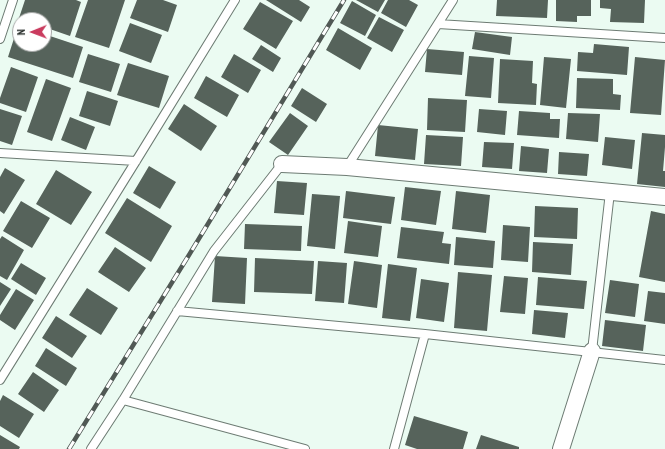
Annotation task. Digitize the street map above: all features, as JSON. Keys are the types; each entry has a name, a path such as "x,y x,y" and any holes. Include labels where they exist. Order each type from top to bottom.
{"street":[{"path":"282,164 347,168 665,197"},
{"path":"561,449 592,351"}],"lane":[{"path":"0,39 13,0"},
{"path":"0,380 235,0"},
{"path":"347,168 453,0"},
{"path":"438,24 665,38"},
{"path":"0,153 136,161"},
{"path":"91,449 123,400 214,251 282,164"},
{"path":"592,351 610,192"},
{"path":"177,311 425,334 665,360"},
{"path":"394,449 425,334"},
{"path":"123,400 306,449"}],"building":[{"path":"25,0 76,0 81,2 70,36 52,30 52,12 21,12"},
{"path":"88,0 125,0 109,48 75,37"},
{"path":"137,0 163,0 177,5 168,32 130,18"},
{"path":"266,0 299,0 310,7 301,22"},
{"path":"356,0 385,0 378,12"},
{"path":"388,0 409,0 418,5 406,27 381,13"},
{"path":"497,0 548,0 547,18 496,16"},
{"path":"556,0 591,0 591,16 577,16 577,22 556,21"},
{"path":"600,0 645,0 644,23 610,22 611,9 600,8"},
{"path":"352,1 376,15 365,36 340,23"},
{"path":"260,2 293,21 276,49 243,29"},
{"path":"379,17 404,30 392,52 367,38"},
{"path":"130,23 162,35 151,63 119,51"},
{"path":"338,28 372,48 360,70 326,50"},
{"path":"475,32 512,37 510,55 472,49"},
{"path":"52,37 83,47 73,78 8,57 12,45 12,52 52,52"},
{"path":"594,44 629,47 627,75 577,71 578,52 593,53"},
{"path":"261,45 281,58 273,72 252,59"},
{"path":"427,49 464,52 462,75 425,72"},
{"path":"88,54 120,64 111,92 79,82"},
{"path":"234,54 261,70 248,93 221,77"},
{"path":"469,56 494,58 491,98 465,96"},
{"path":"544,57 571,59 566,108 540,105"},
{"path":"635,57 665,60 661,115 630,113"},
{"path":"500,59 533,61 532,83 537,84 536,105 498,103"},
{"path":"128,63 169,76 159,108 117,95"},
{"path":"11,67 38,77 26,112 0,103 0,98"},
{"path":"206,76 239,95 227,117 194,98"},
{"path":"577,78 613,79 613,94 621,95 620,110 576,108"},
{"path":"46,79 71,88 52,141 27,132"},
{"path":"302,88 327,104 316,122 291,106"},
{"path":"87,91 118,101 110,126 79,116"},
{"path":"428,98 467,100 465,132 427,130"},
{"path":"184,104 217,126 201,151 168,129"},
{"path":"0,109 22,116 12,145 0,141"},
{"path":"479,109 507,111 505,135 477,132"},
{"path":"519,111 550,113 550,119 560,119 559,138 517,135"},
{"path":"290,113 308,126 288,155 269,142"},
{"path":"568,113 600,114 598,142 566,139"},
{"path":"70,117 95,127 86,150 61,140"},
{"path":"378,125 418,129 415,160 375,156"},
{"path":"642,133 665,135 663,171 665,171 665,187 637,184"},
{"path":"426,135 463,137 461,166 424,164"},
{"path":"605,137 635,140 632,169 602,165"},
{"path":"484,142 514,143 512,169 482,167"},
{"path":"521,146 549,149 547,173 519,171"},
{"path":"559,152 589,154 587,176 558,174"},
{"path":"149,166 176,182 160,209 133,193"},
{"path":"5,168 25,180 4,214 0,211 0,177"},
{"path":"56,170 92,192 71,225 36,204"},
{"path":"277,181 307,183 304,215 274,213"},
{"path":"405,187 441,191 436,225 401,220"},
{"path":"346,191 395,197 391,224 343,218"},
{"path":"456,191 490,195 486,233 452,229"},
{"path":"312,194 340,196 335,249 307,246"},
{"path":"127,198 172,226 151,262 105,233"},
{"path":"21,201 50,218 32,248 3,231"},
{"path":"535,206 578,208 577,239 534,237"},
{"path":"651,211 665,214 665,282 639,277"},
{"path":"348,221 382,226 378,257 344,253"},
{"path":"245,224 302,226 301,251 244,249"},
{"path":"503,225 530,227 528,262 501,260"},
{"path":"401,227 444,232 442,243 451,244 449,264 397,258"},
{"path":"2,236 24,250 7,280 0,276 0,239"},
{"path":"456,237 495,241 493,268 454,265"},
{"path":"533,242 573,244 571,275 532,272"},
{"path":"115,247 146,268 129,292 98,272"},
{"path":"215,256 247,258 245,304 212,302"},
{"path":"255,258 314,261 312,294 254,292"},
{"path":"318,261 347,263 344,303 315,301"},
{"path":"354,261 382,265 377,308 348,304"},
{"path":"21,263 46,278 36,295 11,279"},
{"path":"388,264 417,268 410,321 382,318"},
{"path":"458,272 492,275 487,331 454,328"},
{"path":"504,276 528,278 525,314 500,312"},
{"path":"538,277 587,281 584,309 536,305"},
{"path":"421,279 449,283 444,322 416,318"},
{"path":"610,280 639,284 635,317 605,313"},
{"path":"0,282 11,289 0,306"},
{"path":"87,288 118,308 101,335 69,315"},
{"path":"16,289 34,300 15,330 0,320 0,315"},
{"path":"648,291 665,293 665,324 644,321"},
{"path":"534,310 568,313 565,338 532,334"},
{"path":"56,316 87,336 72,358 42,338"},
{"path":"605,320 646,325 643,351 602,346"},
{"path":"46,348 77,368 66,386 35,366"},
{"path":"33,372 59,390 44,412 18,394"},
{"path":"3,395 34,414 19,438 0,426 0,401"},
{"path":"414,416 468,432 463,449 417,449 405,445"},
{"path":"0,435 20,447 19,449 0,449"},
{"path":"481,435 519,447 519,449 476,449"}],"railway":[{"path":"69,449 344,0"}]}
